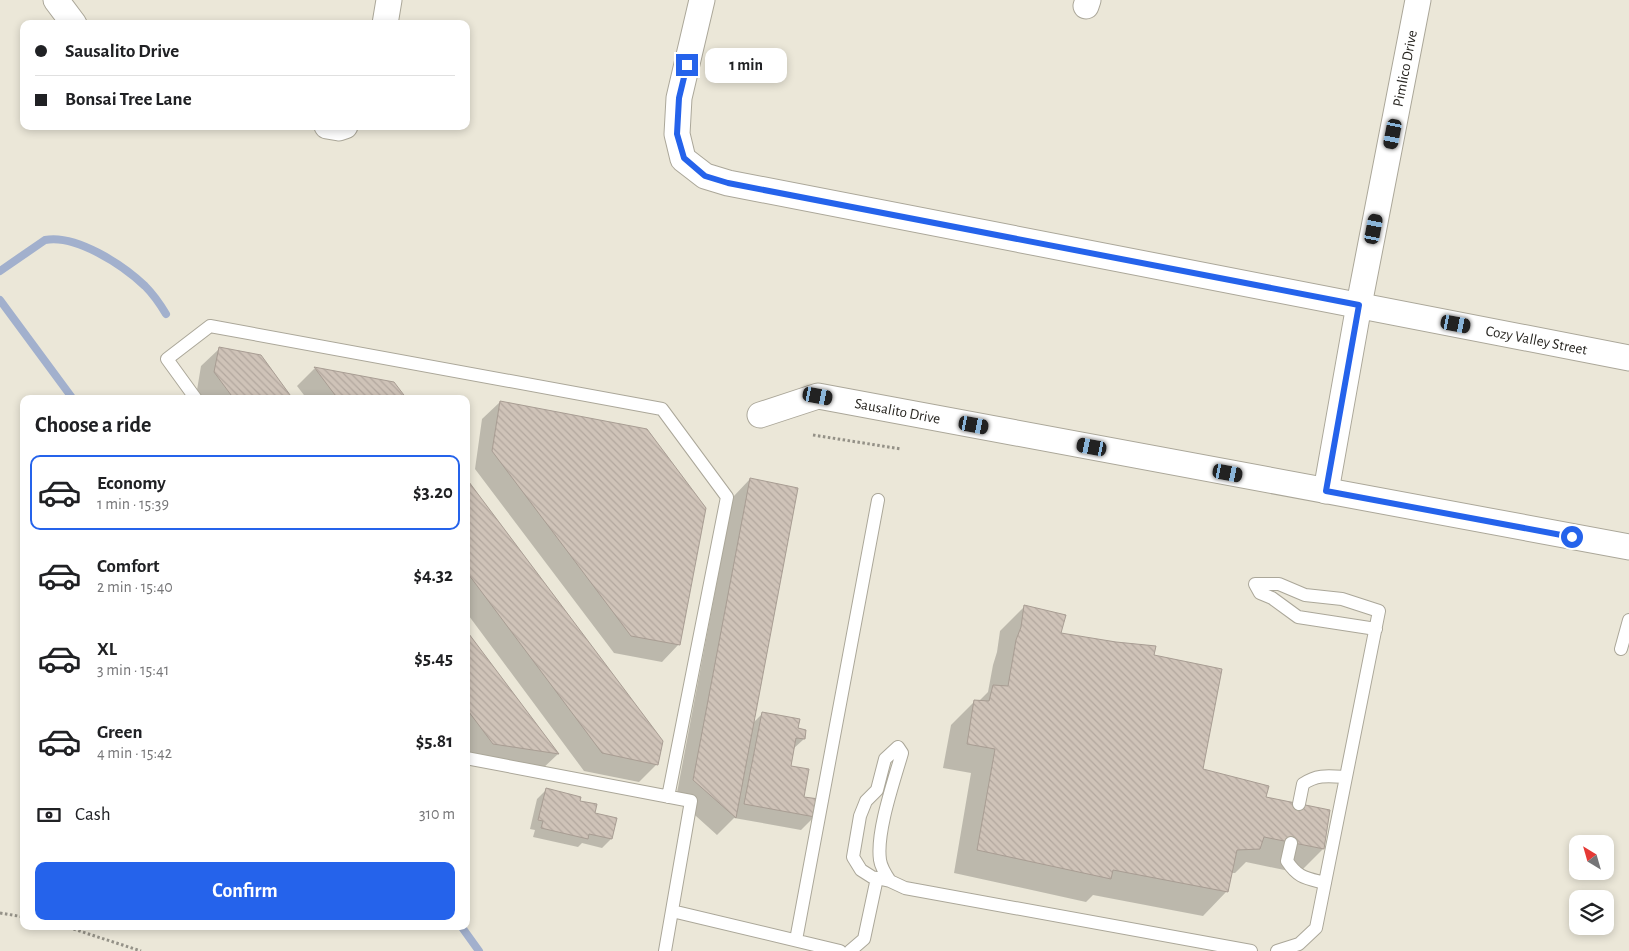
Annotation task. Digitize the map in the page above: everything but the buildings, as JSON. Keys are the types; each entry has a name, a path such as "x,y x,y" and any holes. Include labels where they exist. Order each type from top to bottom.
{"street":[{"path":"56,0 71,20"},
{"path":"386,20 389,0"},
{"name":"Cozy Valley Street","path":"702,0 679,98 677,134 684,158 705,176 728,183 1629,358"},
{"name":"Pimlico Drive","path":"1326,491 1359,305 1418,0"},
{"name":"Sausalito Drive","path":"760,414 818,396 1629,548"}],"lane":[{"path":"193,395 167,359 210,326 662,409 727,497 668,797"},
{"path":"796,940 878,500"},
{"path":"1277,951 1299,944 1316,928 1376,629 1379,611 1342,600 1305,594 1279,584 1255,584 1260,593 1272,598 1298,617 1376,629"},
{"path":"1621,649 1629,620"},
{"path":"890,881 880,861 880,840 902,753 898,747 885,759 877,790 866,801 860,816 853,857 861,870 905,888 1251,951"},
{"path":"470,759 691,801 665,951"},
{"path":"1299,804 1303,784 1312,778 1327,775 1346,777"},
{"path":"1291,843 1287,860 1292,869 1301,877 1325,883"},
{"path":"850,951 864,939 877,878"},
{"path":"672,911 840,951"}],"path":[{"path":"813,435 901,450"},
{"path":"0,913 20,916"},
{"path":"76,930 141,951"}],"waterway":[{"path":"0,271 45,240 57,239 71,242 98,253 136,278 148,289 166,314"},
{"path":"0,300 70,395"},
{"path":"464,930 479,951"}],"route":[{"path":"687,65 679,98 677,134 684,158 705,176 728,183 1359,305 1326,491 1572,537"}]}
